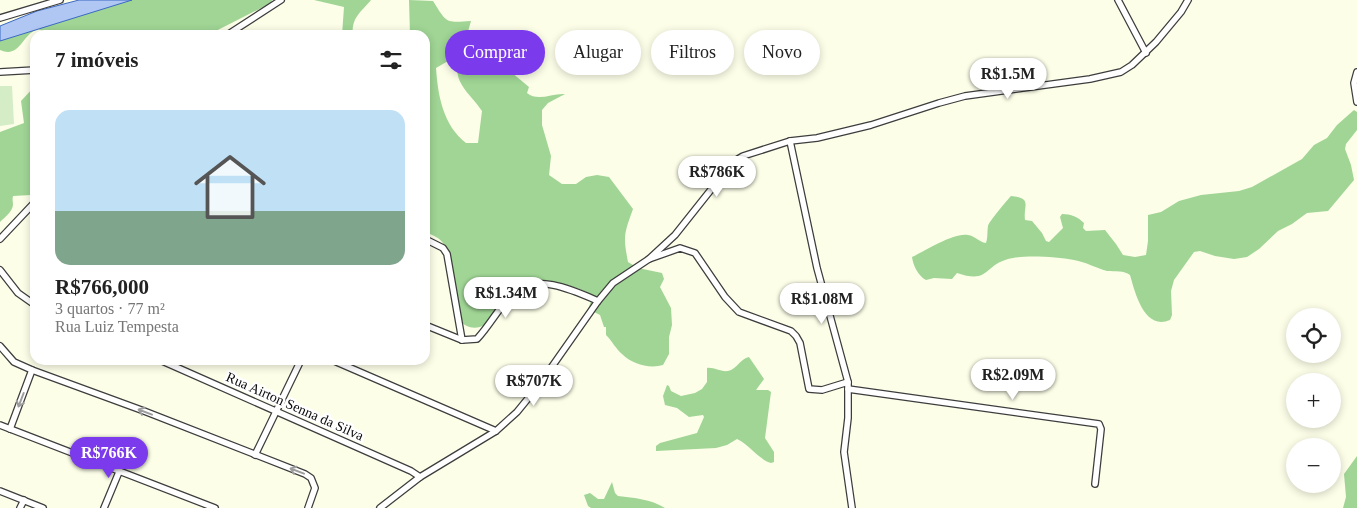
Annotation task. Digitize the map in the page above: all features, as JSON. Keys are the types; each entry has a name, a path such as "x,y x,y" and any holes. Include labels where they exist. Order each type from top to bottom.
{"street":[{"path":"0,18 60,0"},
{"path":"235,30 281,0"},
{"path":"1118,0 1146,53"},
{"path":"380,508 420,477 496,431 517,412 539,385 598,301 613,283 649,259 675,235 733,162 743,156 790,141 817,138 871,125 965,96 1106,77 1121,72 1146,53 1175,20 1188,0"},
{"path":"1,70 30,70"},
{"path":"1357,72 1354,83 1357,102"},
{"path":"790,141 818,268 848,382 844,452 852,508"},
{"path":"0,239 30,207"},
{"path":"430,242 443,248 447,254 462,340"},
{"path":"649,259 680,248 695,253 724,297 739,312 791,331 796,336 800,343 809,390 822,390 848,382"},
{"path":"0,270 18,293 30,301"},
{"path":"430,327 462,340 477,339 514,292 528,284 539,283 570,289 598,301"},
{"path":"0,346 14,362 32,370 144,411 311,478 316,488 308,508"},
{"name":"Rua Airton Senna da Silva","path":"171,365 411,471 420,477"},
{"path":"255,455 299,365"},
{"path":"344,365 496,431"},
{"path":"10,429 32,370"},
{"path":"848,389 1099,424 1101,429 1095,484"},
{"path":"0,425 214,508"},
{"path":"104,508 119,472"},
{"path":"0,491 43,508"},
{"path":"20,508 24,500"}],"green space":[{"path":"97,0 272,0 271,3 218,30 38,29 30,30 30,34 17,49 7,52 0,50 0,33"},
{"path":"314,0 371,0 355,20 353,30 342,30 344,7"},
{"path":"409,0 433,1 444,18 456,22 471,21 468,30 445,30 445,63 436,68 440,99 447,119 458,136 466,143 478,143 482,111 463,87 458,75 515,75 529,87 527,93 531,96 540,97 565,94 548,103 542,110 542,125 551,156 549,175 562,184 576,184 586,177 597,175 609,177 633,209 625,235 628,262 638,268 662,273 664,279 660,287 671,308 672,325 669,337 669,354 663,365 647,366 626,358 606,335 606,327 604,327 600,315 588,309 591,300 589,294 581,289 564,284 545,281 528,282 523,286 524,292 514,292 506,296 490,321 481,327 467,326 458,319 450,260 441,240 430,234 430,30 410,30"},
{"path":"0,86 12,86 14,124 0,126"},
{"path":"30,91 30,195 13,196 11,210 0,222 0,132 24,123 21,101"},
{"path":"1354,110 1357,112 1357,130 1346,144 1345,149 1354,180 1328,211 1307,213 1278,231 1259,249 1247,257 1234,259 1200,251 1194,252 1174,280 1171,291 1172,315 1170,320 1161,322 1153,320 1147,315 1138,300 1128,273 1107,271 1078,261 1052,257 1020,257 996,264 982,275 968,276 957,273 952,279 934,278 926,280 918,273 913,263 912,257 955,236 968,235 986,243 989,224 1011,196 1022,198 1025,201 1025,220 1032,221 1046,241 1049,242 1063,228 1060,217 1062,214 1077,218 1084,223 1083,228 1086,231 1105,230 1123,255 1135,257 1146,255 1148,215 1161,212 1179,201 1201,195 1239,191 1252,187 1302,159 1314,145 1327,138 1337,125"},
{"path":"749,357 764,379 756,390 768,390 771,392 765,438 774,452 774,462 766,461 737,439 727,445 716,448 656,451 656,446 660,443 697,433 704,417 703,415 689,417 677,408 665,405 663,396 667,385 671,391 681,396 695,393 702,389 707,382 707,368 728,371"},
{"path":"1357,456 1357,508 1343,508 1346,497 1344,474"},
{"path":"612,482 615,493 618,496 648,501 665,508 591,508 588,506 584,495 590,493 598,499 604,499"}],"water":[{"path":"79,0 132,0 35,30 30,30 30,32 0,41 0,26 37,11"}]}
